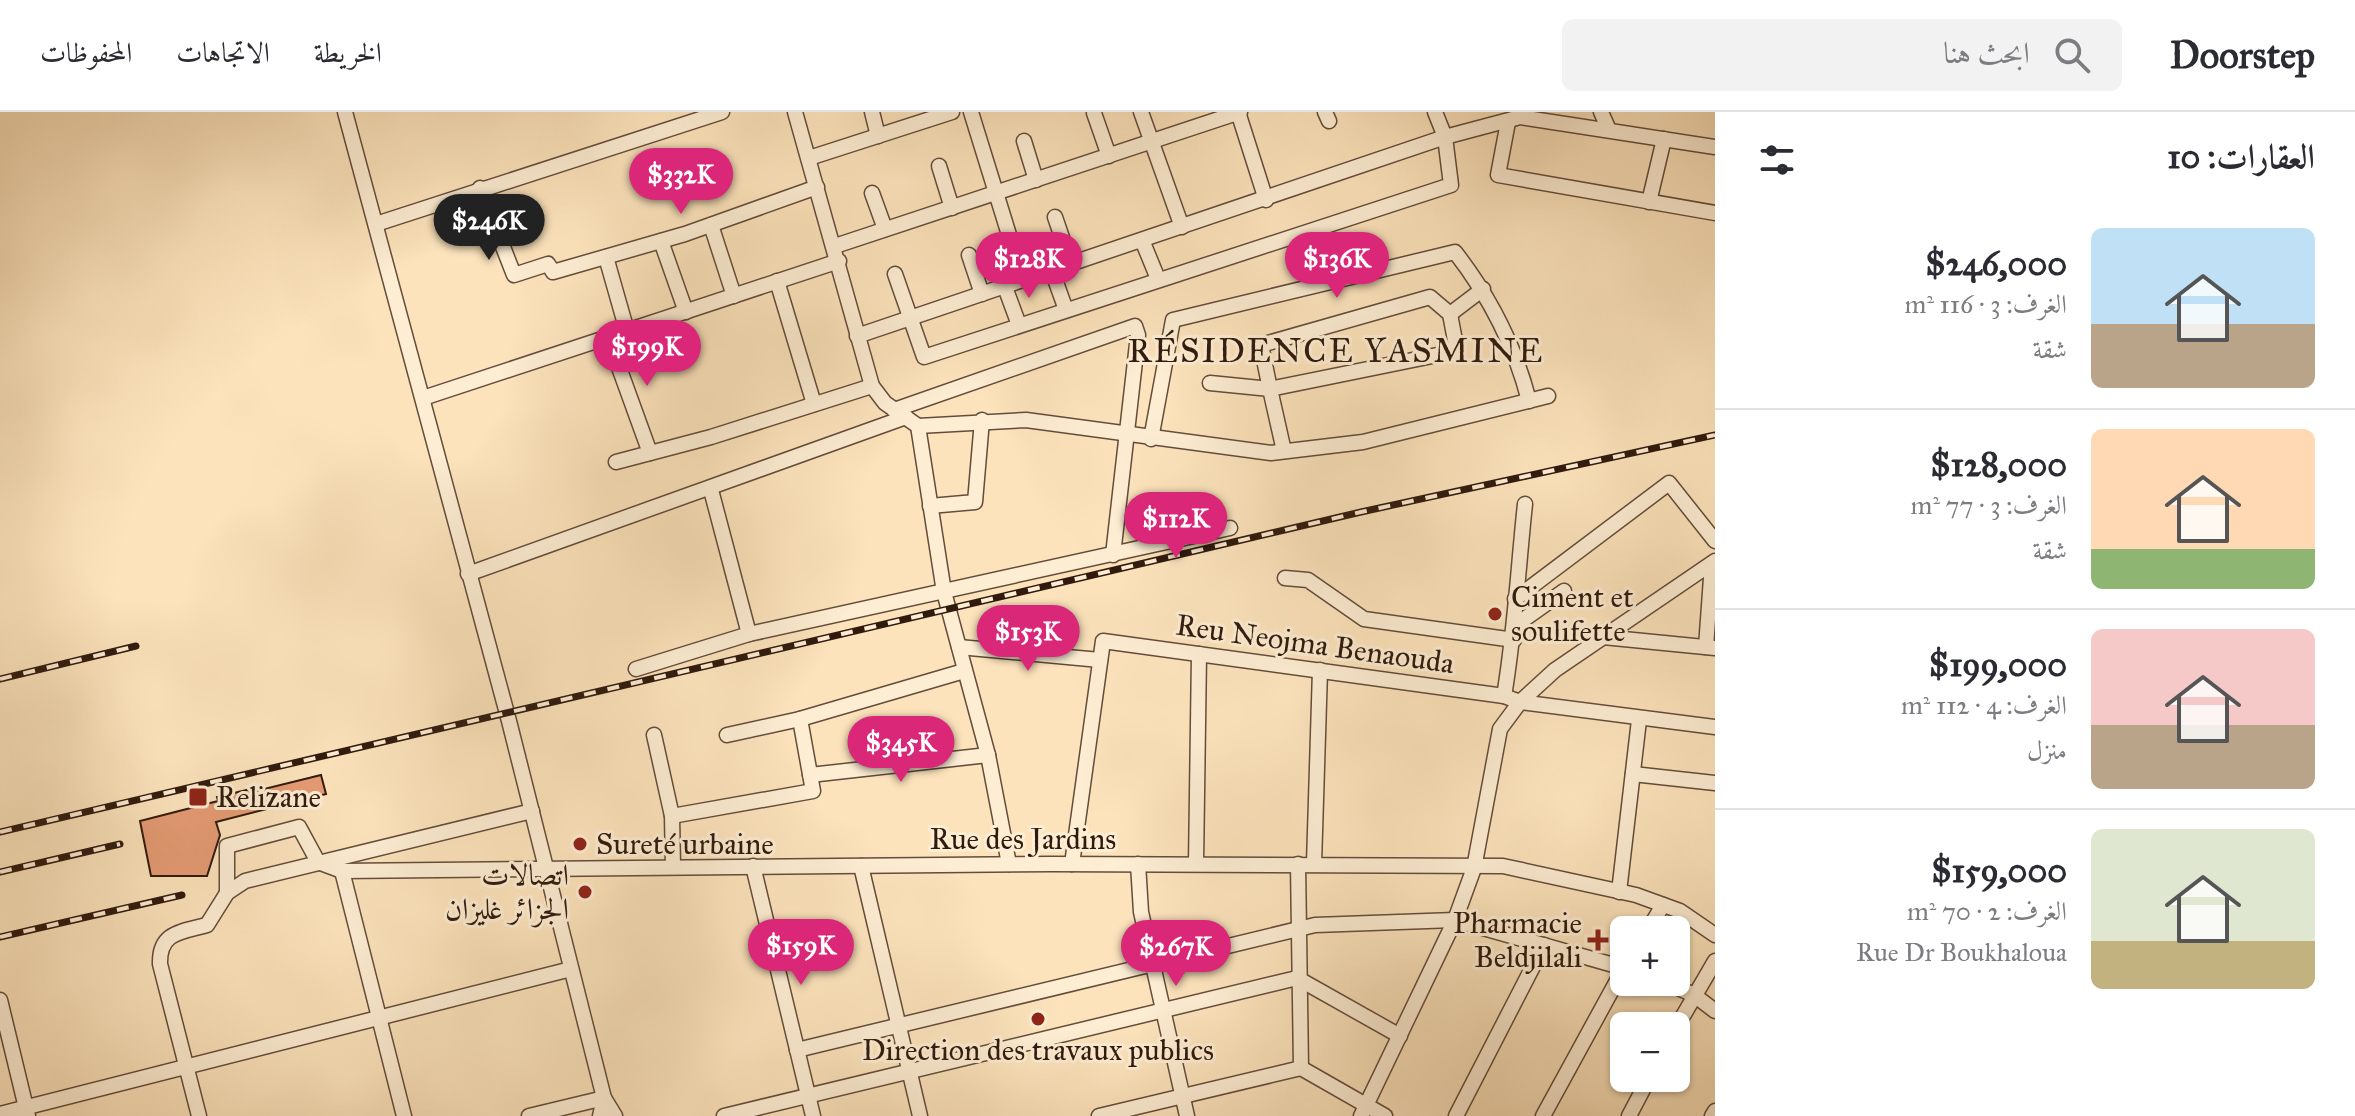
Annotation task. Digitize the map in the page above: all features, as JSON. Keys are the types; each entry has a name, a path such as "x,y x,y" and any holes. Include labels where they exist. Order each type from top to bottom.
{"street":[{"path":"345,112 532,811 604,1098 615,1116"},
{"path":"376,224 722,112"},
{"path":"795,112 872,386 906,417 930,506 944,592 988,755 1009,864"},
{"path":"872,112 878,136"},
{"path":"809,158 952,112"},
{"path":"971,112 1023,280"},
{"path":"1141,112 1182,227"},
{"path":"1190,112 1195,127"},
{"path":"835,246 1239,112 1266,200"},
{"path":"895,274 924,357 1451,185 1445,137 1435,112"},
{"path":"1601,112 1609,130"},
{"path":"1094,113 1109,156"},
{"path":"857,336 1445,137 1520,117 1715,147"},
{"path":"1508,122 1498,175 1715,213"},
{"path":"1649,202 1664,139"},
{"path":"1024,141 1036,180"},
{"path":"939,166 952,208"},
{"path":"480,188 514,275 548,264 553,272 606,257 711,225 817,187"},
{"path":"872,193 885,229"},
{"path":"1055,217 1071,264"},
{"path":"711,225 734,296"},
{"path":"1142,240 1158,279"},
{"path":"661,241 686,312"},
{"path":"1151,439 1173,320 1455,252 1483,289 1521,367 1529,401"},
{"path":"969,255 982,294"},
{"path":"606,257 627,331"},
{"path":"423,398 839,261"},
{"path":"1052,271 1066,310"},
{"path":"777,281 814,404"},
{"path":"1005,287 1019,325"},
{"path":"1450,314 1483,289"},
{"path":"1210,383 1270,389 1457,351 1450,314 1430,297 1261,345 1270,389 1284,451"},
{"path":"468,574 711,490 906,417 1129,325 1138,329 1138,335 1124,436 1113,555"},
{"path":"608,337 650,453"},
{"path":"616,462 872,386"},
{"path":"906,417 1026,420 1124,436 1284,451 1363,442 1548,396"},
{"path":"930,506 975,502 982,420"},
{"path":"1515,599 1669,483 1715,541"},
{"path":"711,490 749,634"},
{"path":"1504,696 1516,625 1515,599 1525,504"},
{"path":"636,669 749,634 1230,528"},
{"path":"1364,1111 1455,920 1474,868 1500,729 1520,702 1555,670 1713,562"},
{"path":"1603,637 1711,648 1713,562"},
{"path":"1285,578 1308,580 1364,619 1514,640"},
{"path":"1516,625 1564,591"},
{"name":"Reu Neojma Benaouda","path":"1100,660 1103,641 1504,696 1520,702 1639,720 1715,727"},
{"path":"959,647 1100,660 1072,864"},
{"path":"1196,864 1199,654"},
{"path":"1301,1068 1298,929 1306,864 1320,670"},
{"path":"727,735 800,719 964,671"},
{"path":"672,816 813,791 800,719"},
{"path":"1619,892 1639,720"},
{"path":"654,735 672,816 673,867"},
{"path":"810,775 988,755"},
{"path":"1633,774 1715,783"},
{"path":"199,1116 160,964 162,944 167,937 207,925 227,893 245,881 532,811"},
{"path":"227,893 227,846 299,827 318,862"},
{"name":"Rue des Jardins","path":"318,862 342,871 1009,864 1503,866 1663,905 1680,911 1715,935"},
{"path":"1138,864 1141,912 1151,965 1187,1116"},
{"path":"753,866 813,1116"},
{"path":"861,866 920,1116"},
{"path":"342,871 404,1116"},
{"path":"1656,916 1663,905"},
{"path":"797,1050 1315,925 1455,920 1610,964"},
{"path":"1456,1116 1544,945"},
{"path":"1685,1012 1715,961"},
{"path":"0,1114 27,1112 187,1065 571,969"},
{"path":"724,1116 1297,978 1400,1036"},
{"path":"1690,993 1715,1011"},
{"path":"1543,1116 1610,994"},
{"path":"0,1000 27,1112"},
{"path":"1099,1116 1301,1068 1364,1111 1385,1116"},
{"path":"1629,1116 1642,1092"},
{"path":"529,1116 604,1098"},
{"path":"600,1116 604,1098"},
{"path":"1712,1116 1715,1111"}],"building":[{"path":"321,775 326,794 216,822 220,835 207,876 151,876 140,821 218,801 217,797"}],"railway":[{"path":"0,832 1361,512 1715,435"},
{"path":"0,679 136,646"},
{"path":"0,872 120,844"},
{"path":"0,937 182,895"}],"place":[{"name":"Ciment et soulifette","path":"1495,614"},
{"name":"Relizane","path":"198,797"},
{"name":"Sureté urbaine","path":"580,844"},
{"name":"اتصالات الجزائر غليزان","path":"585,892"},
{"name":"Pharmacie Beldjilali","path":"1598,940"},
{"name":"Direction des travaux publics","path":"1038,1019"}],"district":[{"name":"RÉSIDENCE YASMINE","path":"1336,350"}]}
